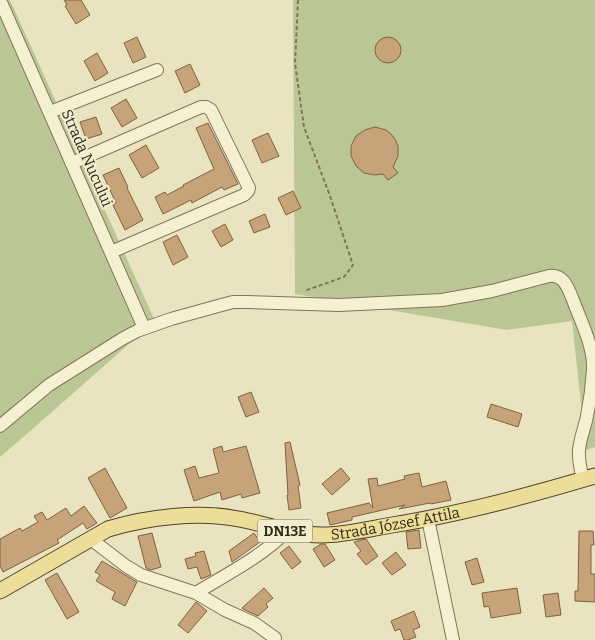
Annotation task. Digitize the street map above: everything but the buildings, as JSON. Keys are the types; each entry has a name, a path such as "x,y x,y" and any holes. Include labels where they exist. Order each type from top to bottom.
{"main road":[{"name":"Strada József Attila","path":"0,591 108,529 127,523 186,516 224,516 286,531 304,534 330,534 428,519 491,505 589,478"}],"street":[{"name":"Strada Nucului","path":"1,0 144,328"},
{"path":"50,112 157,70"},
{"path":"72,164 201,107 206,107 211,110 249,188 248,192 244,195 111,252"},
{"path":"0,426 49,385 122,339 144,328 233,302 339,305 442,300 492,291 556,275 569,290 592,356 592,384 579,451 580,464 589,478"},
{"path":"428,519 453,640"},
{"path":"196,593 254,557 277,541 286,531"},
{"path":"92,538 126,566 141,575 196,593 225,610 254,623 276,638"}],"path":[{"path":"298,0 295,63 304,127 353,265 344,277 303,291"}],"green space":[{"path":"0,0 10,0 155,321 0,457"},
{"path":"293,0 595,0 595,447 586,450 572,321 507,330 295,294"}]}
